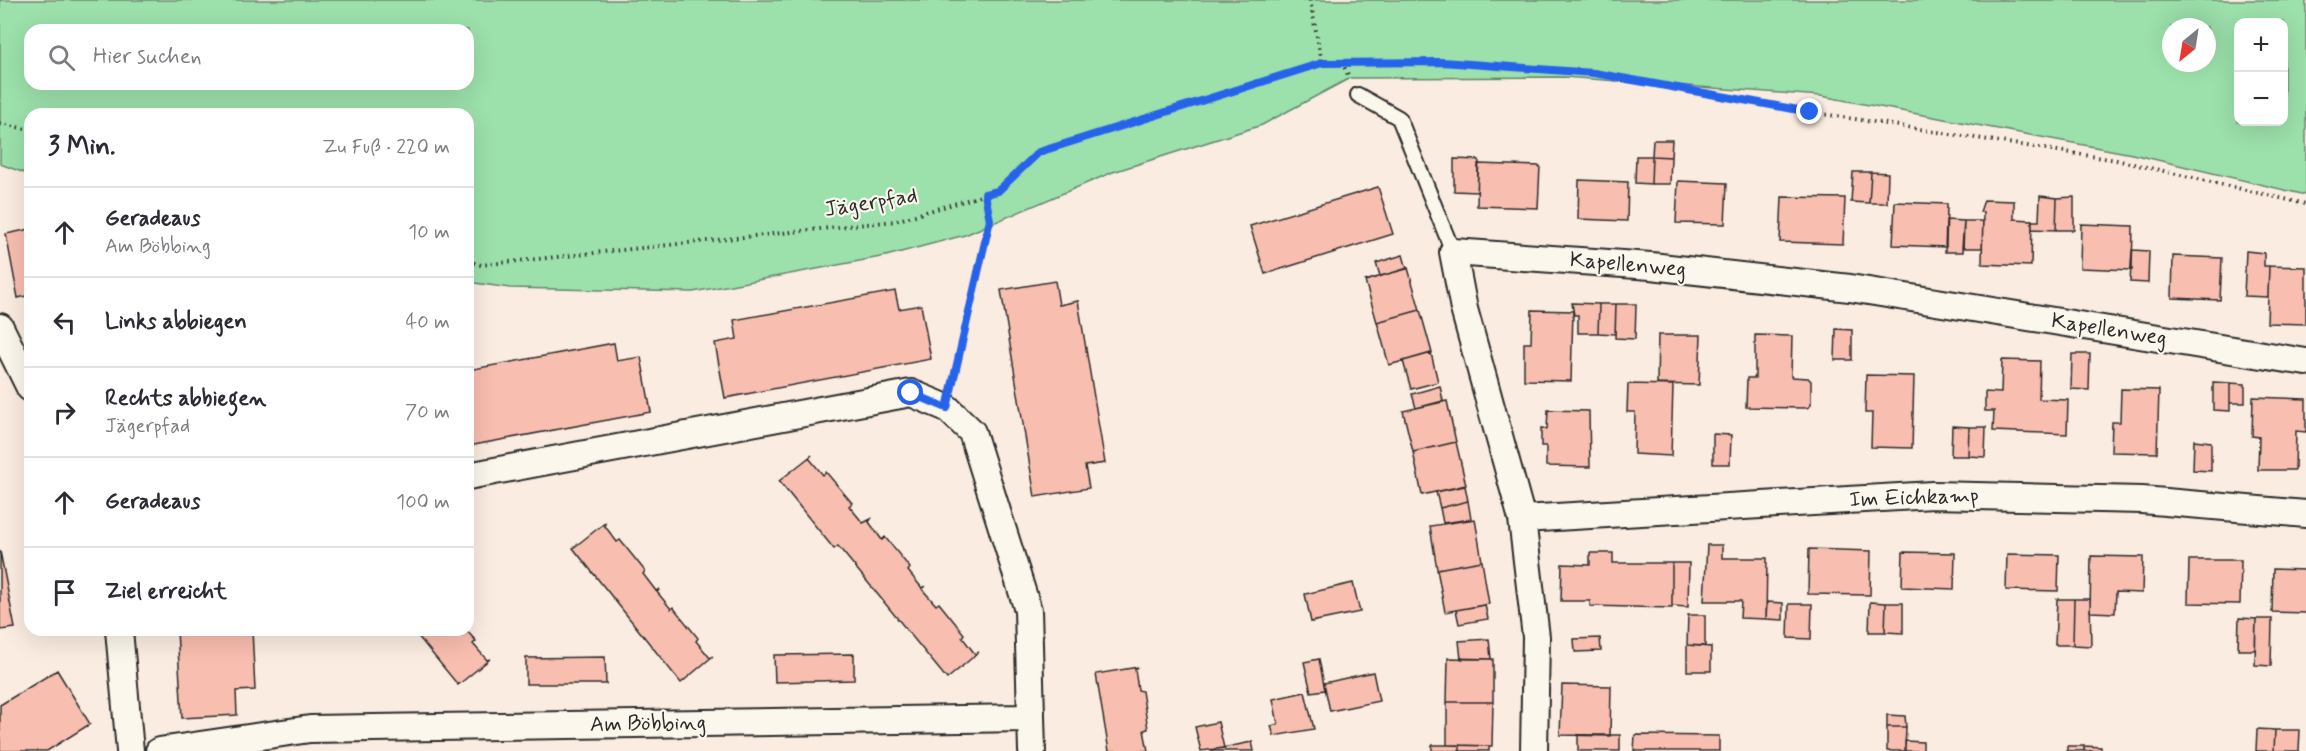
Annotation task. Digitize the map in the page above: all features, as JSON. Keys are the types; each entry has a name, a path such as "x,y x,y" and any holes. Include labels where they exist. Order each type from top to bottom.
{"street":[{"name":"Kapellenweg","path":"1453,252 1651,266 1850,288 2306,362"},
{"path":"1453,252 1464,309 1522,519 1536,638 1533,751"},
{"path":"0,327 24,376"},
{"path":"474,475 911,393 947,408 972,432 1028,610 1032,751"},
{"name":"Im Eichkamp","path":"1522,519 1934,495 2142,500 2306,514"},
{"path":"120,636 130,751"},
{"name":"Am Böbbing","path":"159,751 310,729 1031,718"}],"lane":[{"path":"1358,94 1399,118 1453,252"}],"path":[{"path":"1310,0 1322,63"},
{"name":"Jägerpfad","path":"474,263 481,265 895,221 998,191 1039,152 1322,63 1442,62 1594,73 1810,112 2116,160 2306,204"},
{"path":"0,123 24,129"},
{"path":"947,408 990,220 985,194"}],"green space":[{"path":"0,0 2306,0 2306,195 2132,154 1821,96 1564,77 1350,78 1262,125 1113,172 965,235 886,256 693,292 510,288 474,283 474,108 24,108 24,173 0,164"}],"building":[{"path":"1653,140 1672,140 1671,157 1652,156"},
{"path":"1636,156 1652,156 1651,184 1635,183"},
{"path":"1652,156 1671,157 1670,184 1651,184"},
{"path":"1454,159 1479,160 1477,192 1454,191"},
{"path":"1478,164 1540,166 1538,208 1477,206"},
{"path":"1853,172 1871,172 1869,203 1851,202"},
{"path":"1871,172 1888,173 1887,203 1869,203"},
{"path":"1579,180 1628,182 1627,221 1578,219"},
{"path":"1678,181 1727,183 1725,224 1676,223"},
{"path":"1378,187 1393,234 1265,274 1250,226"},
{"path":"2040,196 2057,198 2056,230 2032,229 2032,221 2039,221"},
{"path":"1782,197 1845,198 1843,244 1780,242"},
{"path":"2074,197 2074,230 2056,230 2057,198"},
{"path":"1984,200 2014,201 2014,219 2032,220 2031,266 1982,264 1983,212 1980,212"},
{"path":"1895,202 1947,204 1946,247 1893,245"},
{"path":"1946,220 1964,221 1963,252 1945,252"},
{"path":"1964,221 1983,221 1982,248 1962,248"},
{"path":"2081,224 2133,226 2132,270 2080,268"},
{"path":"24,230 24,296 18,298 6,234"},
{"path":"2132,250 2149,251 2148,283 2130,282"},
{"path":"2246,251 2264,253 2264,266 2269,266 2268,297 2244,296"},
{"path":"1403,255 1407,269 1380,276 1376,263"},
{"path":"2173,256 2222,258 2220,300 2172,298"},
{"path":"2269,266 2306,267 2306,324 2267,323"},
{"path":"1408,268 1420,310 1377,322 1365,281"},
{"path":"1055,281 1059,305 1078,301 1105,463 1085,466 1089,488 1035,497 1001,290"},
{"path":"895,291 899,309 921,305 931,359 725,398 715,343 737,339 734,320"},
{"path":"1572,303 1599,304 1598,333 1578,333 1578,315 1574,315"},
{"path":"1599,304 1616,304 1615,334 1598,333"},
{"path":"1616,304 1636,304 1635,339 1615,338"},
{"path":"1420,310 1432,353 1389,365 1377,322"},
{"path":"1532,310 1573,311 1571,381 1524,380 1524,343 1531,343"},
{"path":"1836,329 1852,330 1852,360 1835,360"},
{"path":"1658,335 1701,335 1699,385 1657,384"},
{"path":"1755,335 1792,336 1791,377 1808,378 1811,381 1811,405 1807,408 1746,407 1747,378 1755,378"},
{"path":"614,343 617,361 641,357 651,412 474,445 474,369"},
{"path":"1431,353 1438,382 1411,389 1403,361"},
{"path":"2072,354 2090,354 2089,390 2071,389"},
{"path":"2002,360 2040,361 2039,399 2068,400 2067,434 1993,431 1994,411 1985,411 1985,392 2001,393"},
{"path":"1866,375 1914,376 1912,448 1871,447 1872,413 1865,413"},
{"path":"2213,382 2230,383 2230,411 2213,410"},
{"path":"2230,383 2245,384 2245,403 2230,403"},
{"path":"1628,384 1673,385 1671,456 1634,454 1635,412 1627,412"},
{"path":"1440,386 1443,401 1416,408 1412,394"},
{"path":"2121,389 2159,390 2157,453 2111,452 2112,422 2120,422"},
{"path":"2253,397 2306,399 2306,432 2296,431 2295,470 2258,470 2259,437 2252,436"},
{"path":"1447,401 1456,442 1413,452 1403,411"},
{"path":"1548,410 1589,411 1590,467 1546,466 1546,446 1541,446 1541,428 1547,429"},
{"path":"1952,426 1969,427 1968,456 1951,456"},
{"path":"1969,427 1986,427 1985,457 1968,456"},
{"path":"1713,434 1731,435 1730,464 1713,464"},
{"path":"2194,440 2211,442 2211,471 2193,470"},
{"path":"1456,442 1466,485 1422,495 1413,452"},
{"path":"812,455 809,458 823,475 826,472 852,503 849,506 863,523 871,519 869,522 882,540 885,537 910,568 908,571 922,588 926,586 922,589 936,605 939,603 964,634 962,637 975,654 979,652 947,679 838,546 834,549 779,481"},
{"path":"1465,486 1468,501 1440,508 1436,492"},
{"path":"1468,501 1471,519 1443,523 1440,508"},
{"path":"1475,519 1482,561 1437,569 1430,526"},
{"path":"606,522 604,525 617,542 620,540 645,571 643,574 656,591 660,589 657,592 671,609 673,607 698,638 696,641 710,658 713,656 681,683 573,548"},
{"path":"1707,545 1722,545 1722,558 1767,558 1766,619 1740,618 1741,601 1704,601"},
{"path":"1809,549 1871,551 1870,595 1808,594"},
{"path":"0,551 15,628 0,630"},
{"path":"1903,552 1955,553 1954,589 1902,587"},
{"path":"1590,553 1613,553 1613,563 1672,563 1672,608 1590,606 1590,601 1561,601 1562,564 1590,565"},
{"path":"2007,554 2059,555 2058,591 2006,590"},
{"path":"2091,556 2143,557 2142,593 2116,592 2115,613 2090,612"},
{"path":"2189,560 2241,560 2240,604 2188,603"},
{"path":"1482,561 1489,604 1445,612 1437,569"},
{"path":"1672,563 1689,563 1688,607 1672,606"},
{"path":"2273,569 2306,570 2306,613 2272,612"},
{"path":"1353,583 1360,612 1311,622 1305,594"},
{"path":"2057,599 2074,599 2073,645 2055,645"},
{"path":"2074,599 2090,599 2091,646 2073,645"},
{"path":"1767,602 1783,603 1783,620 1766,619"},
{"path":"1870,602 1886,603 1885,632 1869,632"},
{"path":"1886,603 1903,603 1903,633 1885,632"},
{"path":"1789,604 1812,604 1811,639 1788,638"},
{"path":"1485,605 1488,619 1459,624 1456,610"},
{"path":"1688,615 1705,615 1705,646 1687,645"},
{"path":"2239,618 2256,619 2255,650 2238,650"},
{"path":"2256,619 2272,619 2271,666 2255,665"},
{"path":"177,636 252,636 255,690 236,691 237,715 182,718"},
{"path":"418,636 471,636 476,641 473,644 487,660 490,659 458,685"},
{"path":"1600,638 1601,651 1575,652 1574,639"},
{"path":"1489,639 1491,659 1461,659 1459,641"},
{"path":"1687,645 1711,647 1711,671 1687,671"},
{"path":"854,654 854,680 775,682 774,655"},
{"path":"605,657 606,684 526,684 526,658"},
{"path":"1448,658 1493,659 1493,702 1447,702"},
{"path":"1319,659 1325,690 1311,692 1304,662"},
{"path":"1138,667 1135,669 1138,690 1142,691 1148,729 1144,730 1148,751 1109,751 1096,674"},
{"path":"57,670 90,724 47,751 0,751 0,705"},
{"path":"1373,672 1379,701 1330,711 1324,683"},
{"path":"1562,685 1611,686 1610,736 1560,735"},
{"path":"1305,692 1314,729 1274,736 1271,726 1278,724 1273,699"},
{"path":"1447,702 1493,702 1492,746 1447,745"},
{"path":"1887,715 1905,716 1906,727 1887,727"},
{"path":"1218,722 1224,748 1201,751 1195,727"},
{"path":"1887,727 1906,727 1905,751 1887,751"},
{"path":"2257,729 2275,730 2274,751 2256,751"},
{"path":"2275,730 2300,730 2299,751 2274,751"},
{"path":"1578,735 1620,735 1620,751 1578,751"},
{"path":"1635,735 1719,736 1719,751 1634,751"},
{"path":"1905,741 1923,742 1923,751 1905,751"},
{"path":"1252,742 1254,751 1212,751 1212,750"},
{"path":"1432,745 1460,745 1460,751 1432,751"},
{"path":"1460,745 1489,746 1489,751 1460,751"},
{"path":"2067,746 2084,746 2084,751 2067,751"},
{"path":"2084,746 2101,747 2101,751 2084,751"}],"route":[{"path":"911,393 947,408 990,220 985,194 998,191 1039,152 1322,63 1442,62 1594,73 1810,112"}]}
